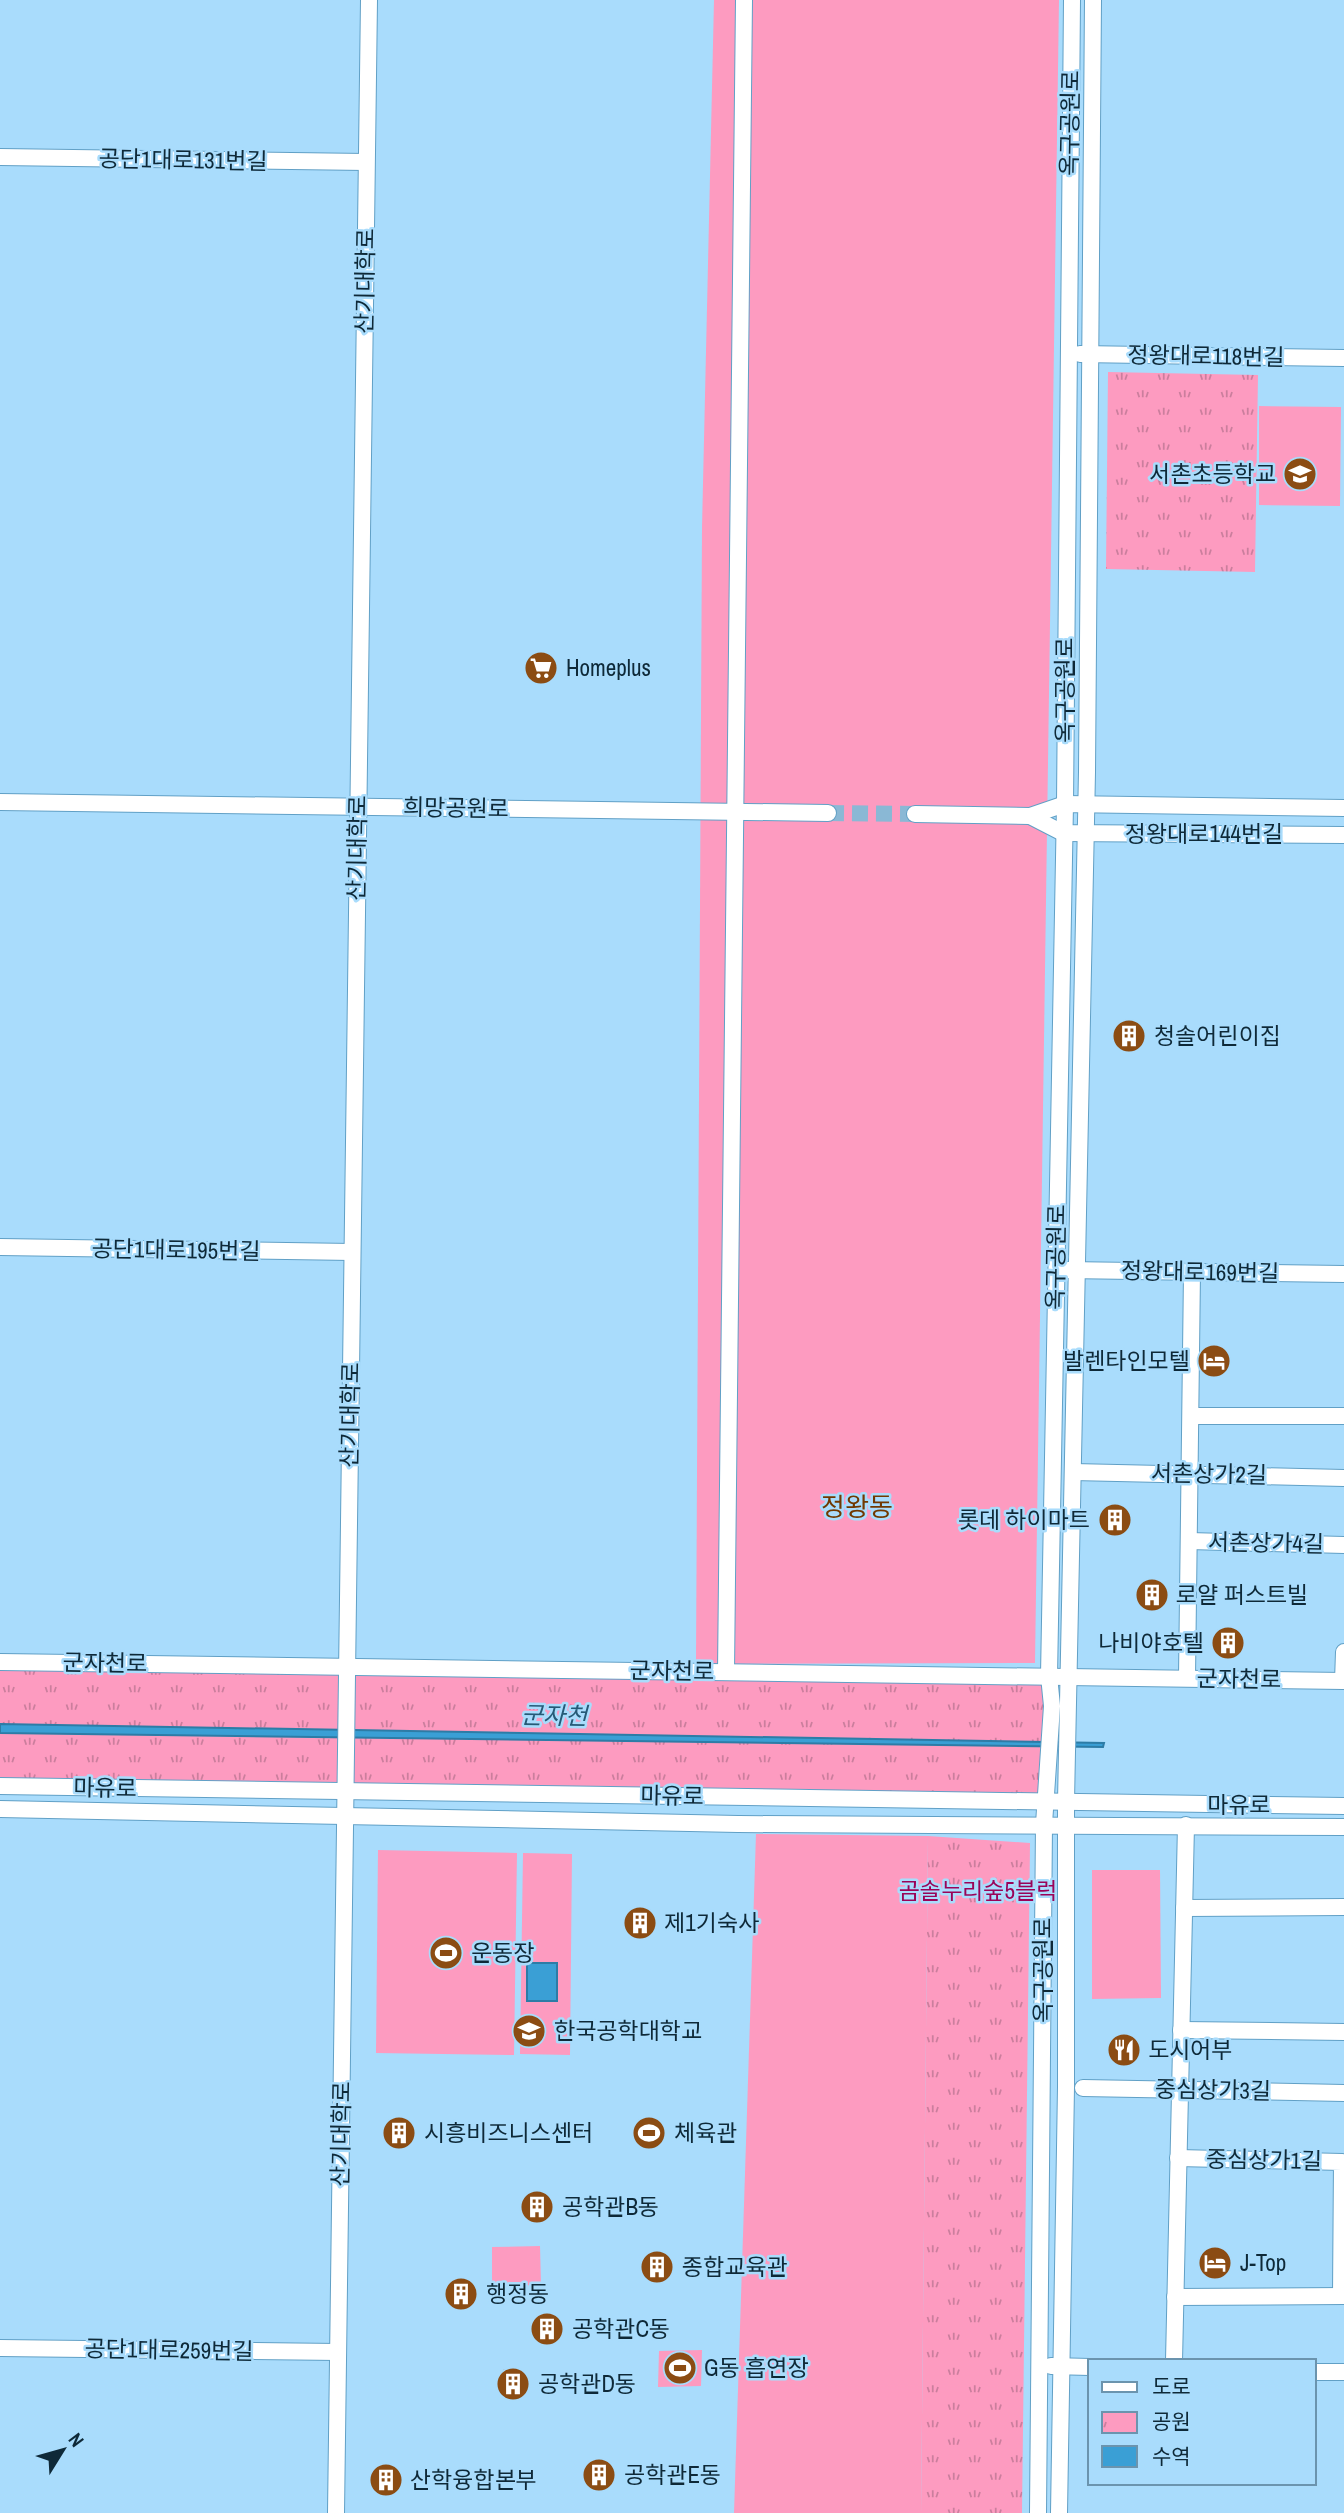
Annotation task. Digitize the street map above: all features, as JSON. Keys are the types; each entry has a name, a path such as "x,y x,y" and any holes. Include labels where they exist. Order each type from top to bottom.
{"street":[{"name":"산기대학로","path":"336,2513 369,0"},
{"path":"726,1672 744,0"},
{"name":"옥구공원로","path":"1038,2513 1044,1824 1052,1706 1049,1676 1065,804 1072,0"},
{"name":"옥구공원로","path":"1059,2513 1066,2087 1066,1801 1086,805 1093,0"},
{"name":"공단1대로131번길","path":"0,157 366,162"},
{"name":"정왕대로118번길","path":"1068,354 1344,358"},
{"name":"희망공원로","path":"0,802 828,813"},
{"path":"915,814 1030,816 1065,804"},
{"name":"정왕대로144번길","path":"1065,804 1344,808"},
{"path":"1030,816 1063,833"},
{"name":"정왕대로144번길","path":"1063,833 1344,835"},
{"name":"공단1대로195번길","path":"0,1247 352,1252"},
{"name":"정왕대로169번길","path":"1056,1270 1344,1274"},
{"name":"서촌상가4길","path":"1187,1678 1192,1272"},
{"path":"1191,1416 1344,1416"},
{"name":"서촌상가2길","path":"1073,1472 1344,1478"},
{"name":"서촌상가4길","path":"1189,1541 1344,1545"},
{"path":"1344,1652 1344,1681"},
{"name":"군자천로","path":"0,1662 1344,1681"},
{"name":"마유로","path":"0,1786 1344,1806"},
{"name":"마유로","path":"0,1809 738,1824 1344,1827"},
{"name":"중심상가1길","path":"1174,2359 1186,1825"},
{"path":"1184,1908 1344,1908"},
{"path":"1181,2030 1344,2032"},
{"name":"중심상가3길","path":"1083,2088 1344,2093"},
{"name":"중심상가1길","path":"1178,2158 1342,2162 1342,2296"},
{"path":"1175,2297 1342,2296"},
{"name":"공단1대로259번길","path":"0,2348 338,2352"},
{"path":"1041,2366 1088,2367"},
{"path":"1316,2372 1344,2372"}],"green space":[{"path":"714,0 1059,0 1035,1663 696,1664 702,528"},
{"path":"1108,372 1258,375 1255,572 1106,569"},
{"path":"1259,406 1341,407 1340,506 1259,505"},
{"path":"0,1662 1049,1676 1045,1801 0,1786"},
{"path":"756,1834 928,1836 921,2513 734,2513"},
{"name":"곰솔누리숲5블럭","path":"928,1836 1030,1843 1022,2513 921,2513"},
{"name":"운동장","path":"378,1850 517,1853 514,2055 376,2053"},
{"path":"523,1853 572,1854 570,2055 520,2054"},
{"path":"1092,1870 1160,1870 1161,1998 1092,1999"},
{"path":"540,2246 541,2285 492,2286 492,2247"},
{"name":"G동 흡연장","path":"702,2350 701,2386 658,2387 659,2351"}],"water":[{"path":"0,1724 1104,1743 1103,1747 0,1733"},
{"path":"527,1963 557,1963 557,2001 527,2001"}],"tunnel":[{"path":"828,813 915,814"}],"place":[{"name":"서촌초등학교","path":"1300,474"},
{"name":"Homeplus","path":"541,668"},
{"name":"청솔어린이집","path":"1129,1036"},
{"name":"발렌타인모텔","path":"1214,1361"},
{"name":"롯데 하이마트","path":"1115,1520"},
{"name":"로얄 퍼스트빌","path":"1152,1595"},
{"name":"나비야호텔","path":"1228,1643"},
{"name":"제1기숙사","path":"640,1923"},
{"name":"운동장","path":"446,1953"},
{"name":"한국공학대학교","path":"529,2031"},
{"name":"도시어부","path":"1124,2050"},
{"name":"시흥비즈니스센터","path":"399,2133"},
{"name":"체육관","path":"649,2133"},
{"name":"공학관B동","path":"537,2207"},
{"name":"J-Top","path":"1215,2263"},
{"name":"종합교육관","path":"657,2267"},
{"name":"행정동","path":"461,2294"},
{"name":"공학관C동","path":"547,2329"},
{"name":"G동 흡연장","path":"680,2368"},
{"name":"공학관D동","path":"513,2384"},
{"name":"공학관E동","path":"599,2475"},
{"name":"산학융합본부","path":"386,2480"}],"district":[{"name":"정왕동","path":"857,1507"}],"water label":[{"name":"군자천","path":"554,1716"}]}
